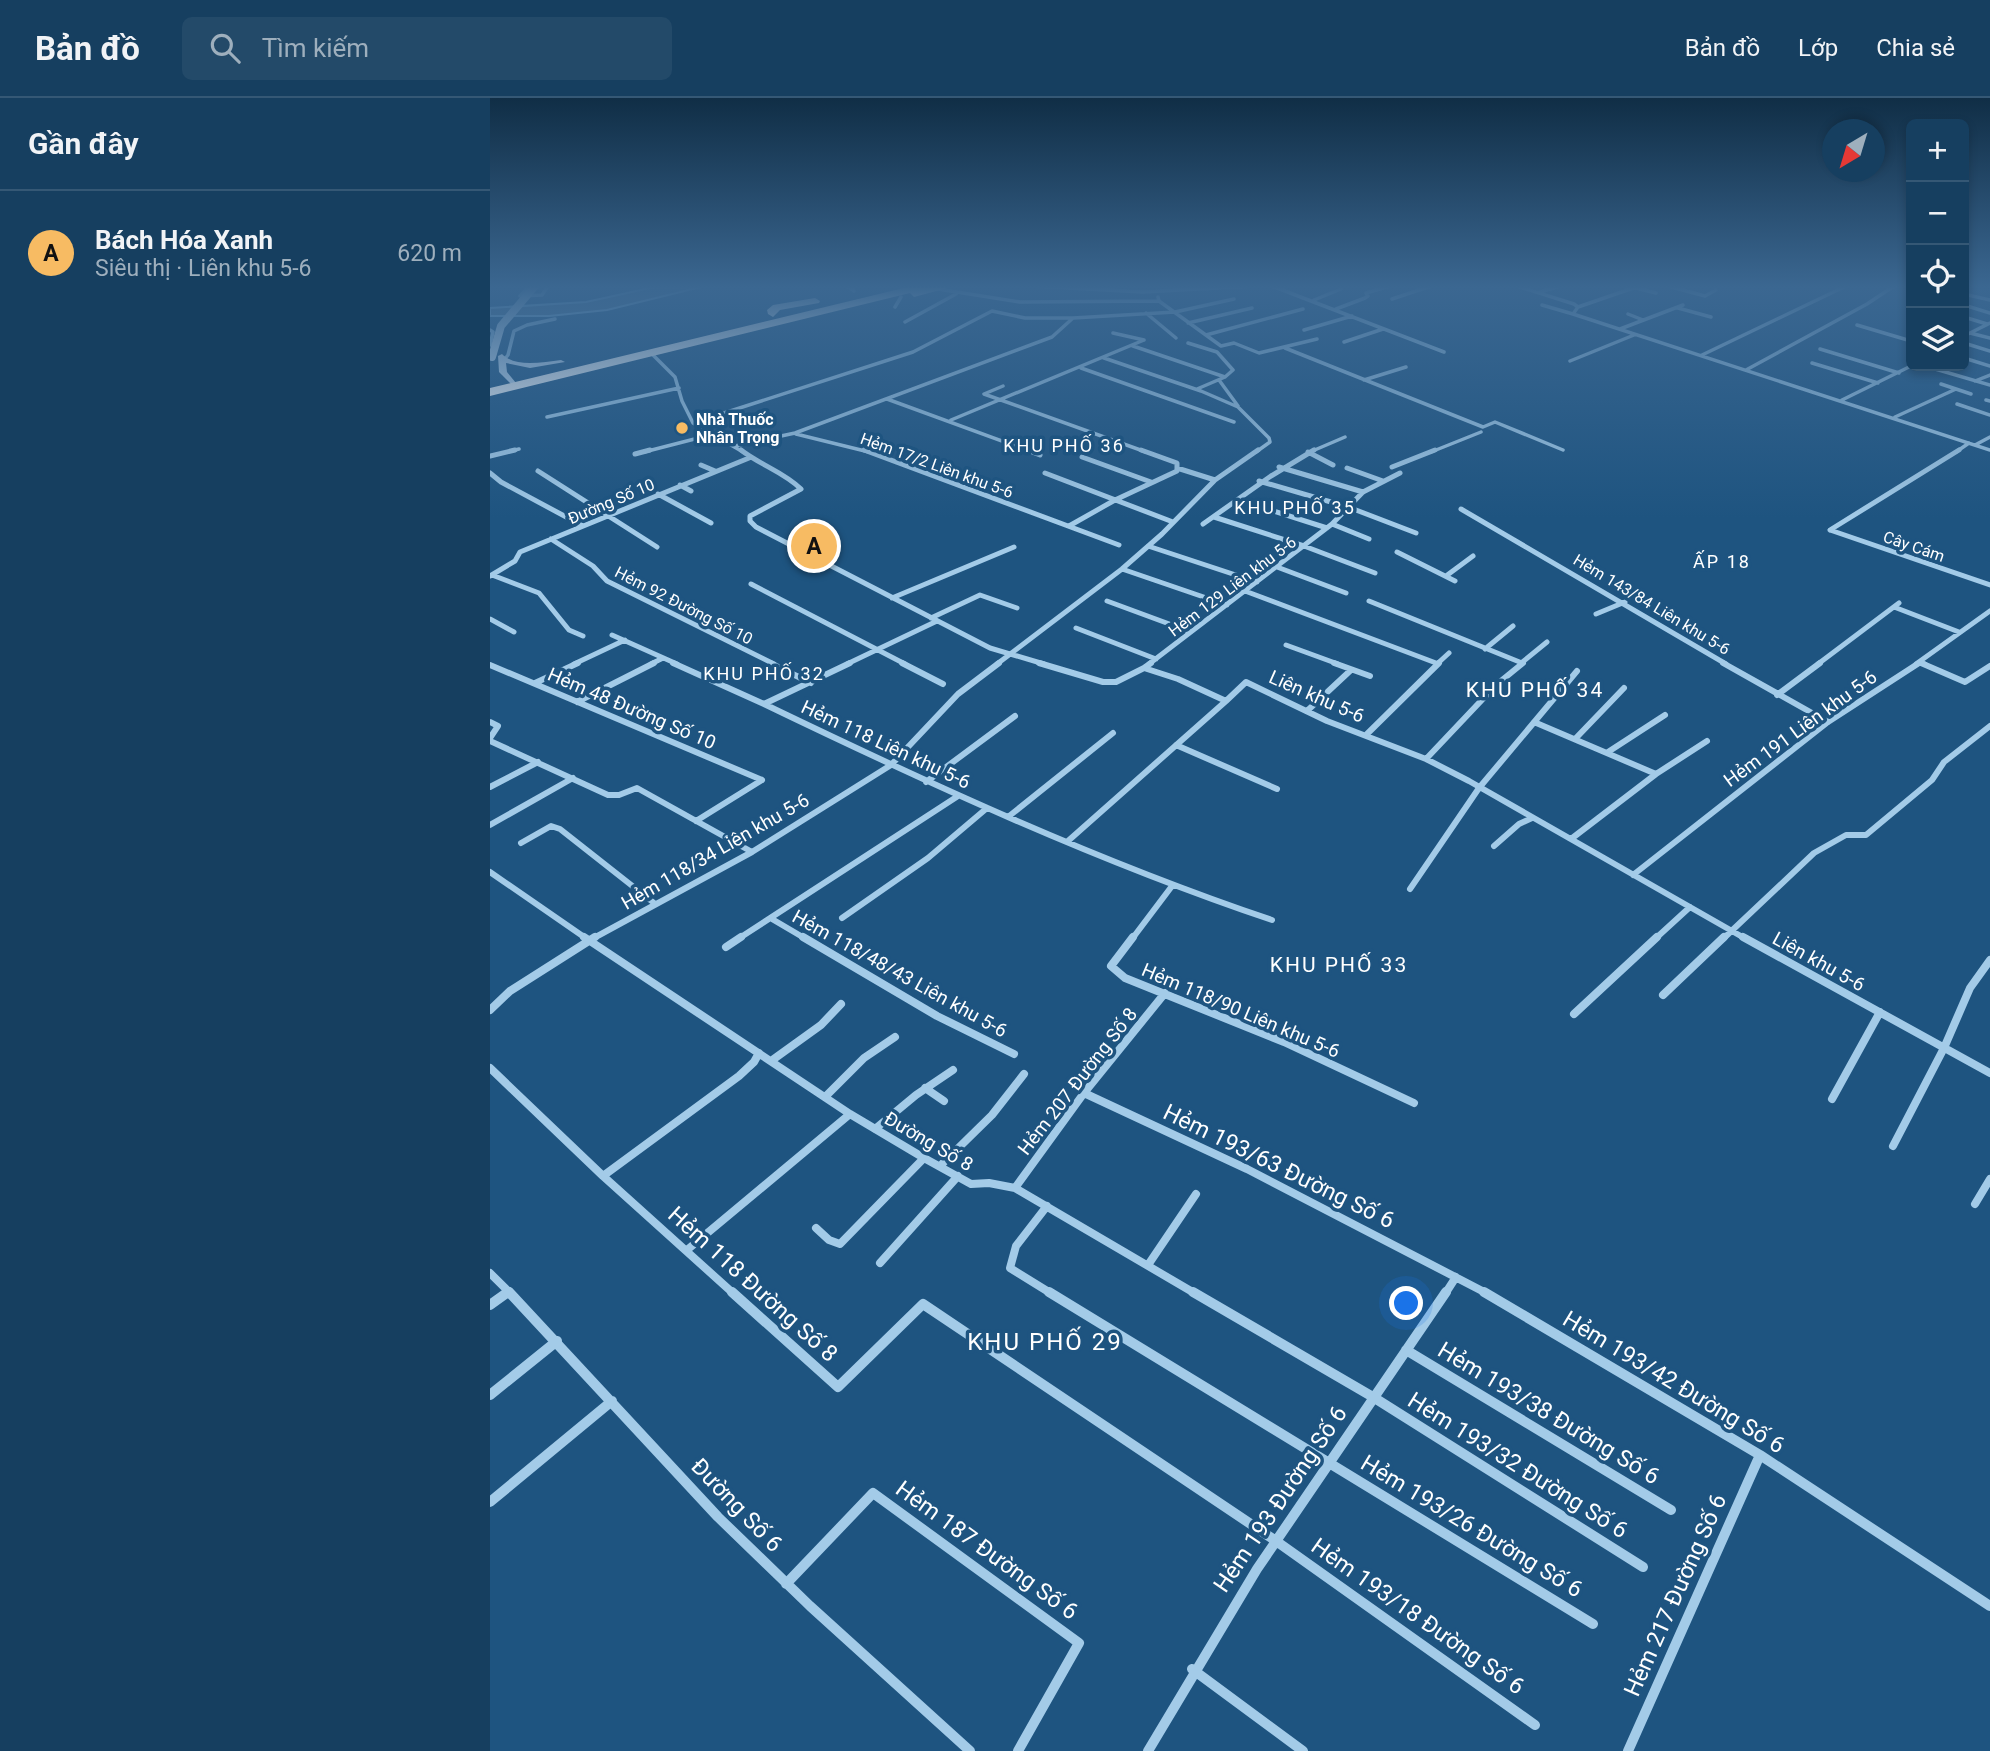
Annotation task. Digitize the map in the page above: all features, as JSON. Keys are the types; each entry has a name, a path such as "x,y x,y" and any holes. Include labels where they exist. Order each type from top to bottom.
{"highway":[{"path":"491,385 561,363"},
{"path":"507,378 586,363"},
{"path":"491,385 593,363"}],"main road":[{"path":"500,363 507,378"},
{"path":"518,363 530,366 561,363"}],"street":[{"path":"663,363 670,370 679,388 693,424 735,446 749,458 790,478 801,489 750,516 750,521 757,527 990,648 1103,682 1116,682 1144,668 1178,679 1226,701 1068,841"},
{"path":"693,424 879,363"},
{"path":"735,446 795,433 982,363"},
{"path":"951,420 1090,363"},
{"path":"1119,363 1197,389 1238,407"},
{"path":"1184,363 1225,377"},
{"path":"1197,389 1225,377 1233,370 1227,363"},
{"path":"1322,363 1483,427 1495,422 1563,450"},
{"path":"1724,363 1990,450"},
{"path":"1746,370 1759,363"},
{"path":"1812,363 1880,383"},
{"path":"1867,363 1899,373"},
{"path":"1080,367 1234,422"},
{"path":"1364,380 1406,367"},
{"path":"1842,400 1906,369"},
{"path":"1942,371 1990,385"},
{"path":"1975,381 1990,375"},
{"path":"1219,380 1238,407"},
{"path":"1941,384 1971,394"},
{"path":"1003,386 984,394 1215,480"},
{"path":"547,417 679,388"},
{"path":"1894,417 1956,389"},
{"path":"886,399 934,417 951,420 1040,455"},
{"path":"1956,404 1990,415"},
{"name":"Hẻm 118/34 Liên khu 5-6","path":"490,1010 510,990 590,940 752,852 891,765 948,703 1122,569 1215,480 1270,442 1238,407"},
{"path":"1392,467 1481,432"},
{"name":"Hẻm 17/2 Liên khu 5-6","path":"795,433 862,449 1119,545"},
{"path":"635,454 714,434"},
{"path":"1203,524 1239,500 1279,467 1345,437"},
{"path":"1972,444 1990,437"},
{"name":"Cây Cám","path":"1972,444 1830,530 1990,585"},
{"path":"490,456 519,449"},
{"path":"1308,452 1333,465"},
{"path":"1083,457 1151,482"},
{"name":"Đường Số 10","path":"491,576 515,562 520,552 749,458"},
{"path":"701,464 715,471"},
{"path":"1069,526 1115,500 1177,471 1177,466"},
{"path":"1279,467 1363,492"},
{"path":"1347,468 1382,481"},
{"path":"538,471 657,547"},
{"name":"Hẻm 129 Liên khu 5-6","path":"1144,668 1330,526 1363,492 1400,472"},
{"path":"490,473 501,482 583,526"},
{"path":"1045,473 1173,522"},
{"path":"1259,481 1348,508 1416,533"},
{"path":"680,485 691,491"},
{"path":"658,494 711,523"},
{"path":"1239,500 1369,539"},
{"name":"Hẻm 143/84 Liên khu 5-6","path":"1461,509 1625,602 1777,695 1828,722"},
{"path":"1214,517 1304,546 1375,573"},
{"name":"Hẻm 92 Đường Số 10","path":"551,539 593,566 607,581 811,683"},
{"path":"1147,546 1257,582"},
{"path":"892,598 1014,547"},
{"path":"1397,552 1455,581"},
{"path":"1446,576 1473,556"},
{"path":"1277,567 1346,593"},
{"path":"1122,569 1227,605"},
{"path":"491,576 539,593 569,630 583,636"},
{"path":"751,584 943,684"},
{"path":"1245,591 1436,663"},
{"name":"Hẻm 118 Liên khu 5-6","path":"764,704 877,650 980,595 1017,608"},
{"path":"1107,601 1191,632"},
{"path":"1368,601 1522,663"},
{"path":"1596,614 1625,602"},
{"path":"1777,695 1897,605 1959,632"},
{"name":"Hẻm 191 Liên khu 5-6","path":"1633,875 1828,722 1920,662 1990,611"},
{"path":"490,619 514,632"},
{"path":"1485,649 1513,626"},
{"path":"1076,628 1156,659"},
{"path":"612,635 764,704"},
{"path":"535,683 625,640"},
{"path":"1426,760 1496,685 1546,642"},
{"path":"1286,645 1370,676"},
{"path":"1366,735 1449,653"},
{"path":"577,702 663,658"},
{"path":"1920,662 1965,682 1990,666"},
{"name":"Hẻm 48 Đường Số 10","path":"490,665 762,780 696,821"},
{"path":"1307,711 1351,670"},
{"path":"1410,888 1479,788 1577,671"},
{"name":"Liên khu 5-6","path":"1226,701 1246,682 1307,711 1426,760 1990,1073"},
{"path":"1576,738 1625,688"},
{"name":"Hẻm 118 Liên khu 5-6","path":"764,704 958,796 1172,886 1272,920"},
{"path":"1608,752 1665,715"},
{"path":"926,782 1015,716"},
{"path":"490,722 498,726 490,740 608,795 619,795 637,789 752,852"},
{"path":"1534,722 1656,774"},
{"path":"1663,995 1814,853 1846,835 1866,835 1932,780 1944,762 1990,726"},
{"path":"1008,817 1113,733"},
{"path":"1571,839 1656,774 1707,741"},
{"path":"1176,745 1277,789"},
{"path":"490,787 538,762"},
{"path":"490,825 573,778"},
{"path":"726,947 958,796"},
{"path":"842,918 928,858 987,808"},
{"path":"1494,846 1519,824 1532,818"},
{"path":"521,843 551,826 560,829 654,903"},
{"name":"Đường Số 8","path":"490,872 875,1129 971,1184 989,1183 1015,1188 1373,1396"},
{"name":"Hẻm 118/90 Liên khu 5-6","path":"1172,886 1111,966 1125,978 1284,1042 1414,1103"},
{"path":"1574,1014 1690,906"},
{"name":"Hẻm 118/48/43 Liên khu 5-6","path":"772,919 937,1016 1014,1054"},
{"path":"1893,1146 1944,1048 1970,988 1990,960"},
{"name":"Hẻm 207 Đường Số 8","path":"1015,1188 1084,1093 1165,993"},
{"path":"771,1061 821,1025 841,1004"},
{"path":"1832,1098 1880,1012"},
{"path":"825,1097 864,1058 895,1037"},
{"path":"603,1176 739,1076 759,1054"},
{"name":"Hẻm 118 Đường Số 8","path":"490,1068 603,1176 838,1387 923,1304 1276,1541"},
{"path":"875,1129 925,1088 953,1070"},
{"path":"940,1166 1007,1098 1024,1074"},
{"path":"925,1088 944,1101"},
{"name":"Hẻm 193/63 Đường Số 6","path":"1084,1093 1247,1169 1456,1277"},
{"path":"687,1250 850,1114"},
{"path":"816,1228 829,1240 840,1244 924,1158"},
{"path":"880,1262 958,1176"},
{"path":"1975,1204 1990,1179"},
{"path":"1148,1265 1196,1194"},
{"name":"Hẻm 193/26 Đường Số 6","path":"1047,1206 1016,1246 1010,1268 1593,1624"},
{"name":"Đường Số 6","path":"490,1273 557,1341 715,1514 786,1584 970,1751"},
{"name":"Hẻm 193 Đường Số 6","path":"1148,1751 1192,1669 1373,1396 1456,1277"},
{"name":"Hẻm 193/42 Đường Số 6","path":"1456,1277 1760,1455 1990,1606"},
{"path":"490,1305 509,1291"},
{"path":"490,1395 557,1341"},
{"name":"Hẻm 193/38 Đường Số 6","path":"1406,1350 1671,1510"},
{"name":"Hẻm 193/32 Đường Số 6","path":"1373,1396 1643,1567"},
{"path":"490,1502 612,1401"},
{"name":"Hẻm 217 Đường Số 6","path":"1628,1751 1760,1455"},
{"name":"Hẻm 187 Đường Số 6","path":"786,1584 873,1493 1079,1643 1018,1751"},
{"name":"Hẻm 193/18 Đường Số 6","path":"1276,1541 1535,1726"},
{"path":"1192,1669 1303,1751"}],"place":[{"name":"Nhà Thuốc Nhân Trọng","path":"682,428"},
{"name":"Bách Hóa Xanh","path":"814,546"}],"district":[{"name":"KHU PHỐ 36","path":"1064,446"},
{"name":"KHU PHỐ 35","path":"1295,508"},
{"name":"ẤP 18","path":"1722,562"},
{"name":"KHU PHỐ 32","path":"764,674"},
{"name":"KHU PHỐ 34","path":"1535,690"},
{"name":"KHU PHỐ 33","path":"1339,965"},
{"name":"KHU PHỐ 29","path":"1045,1342"}]}
